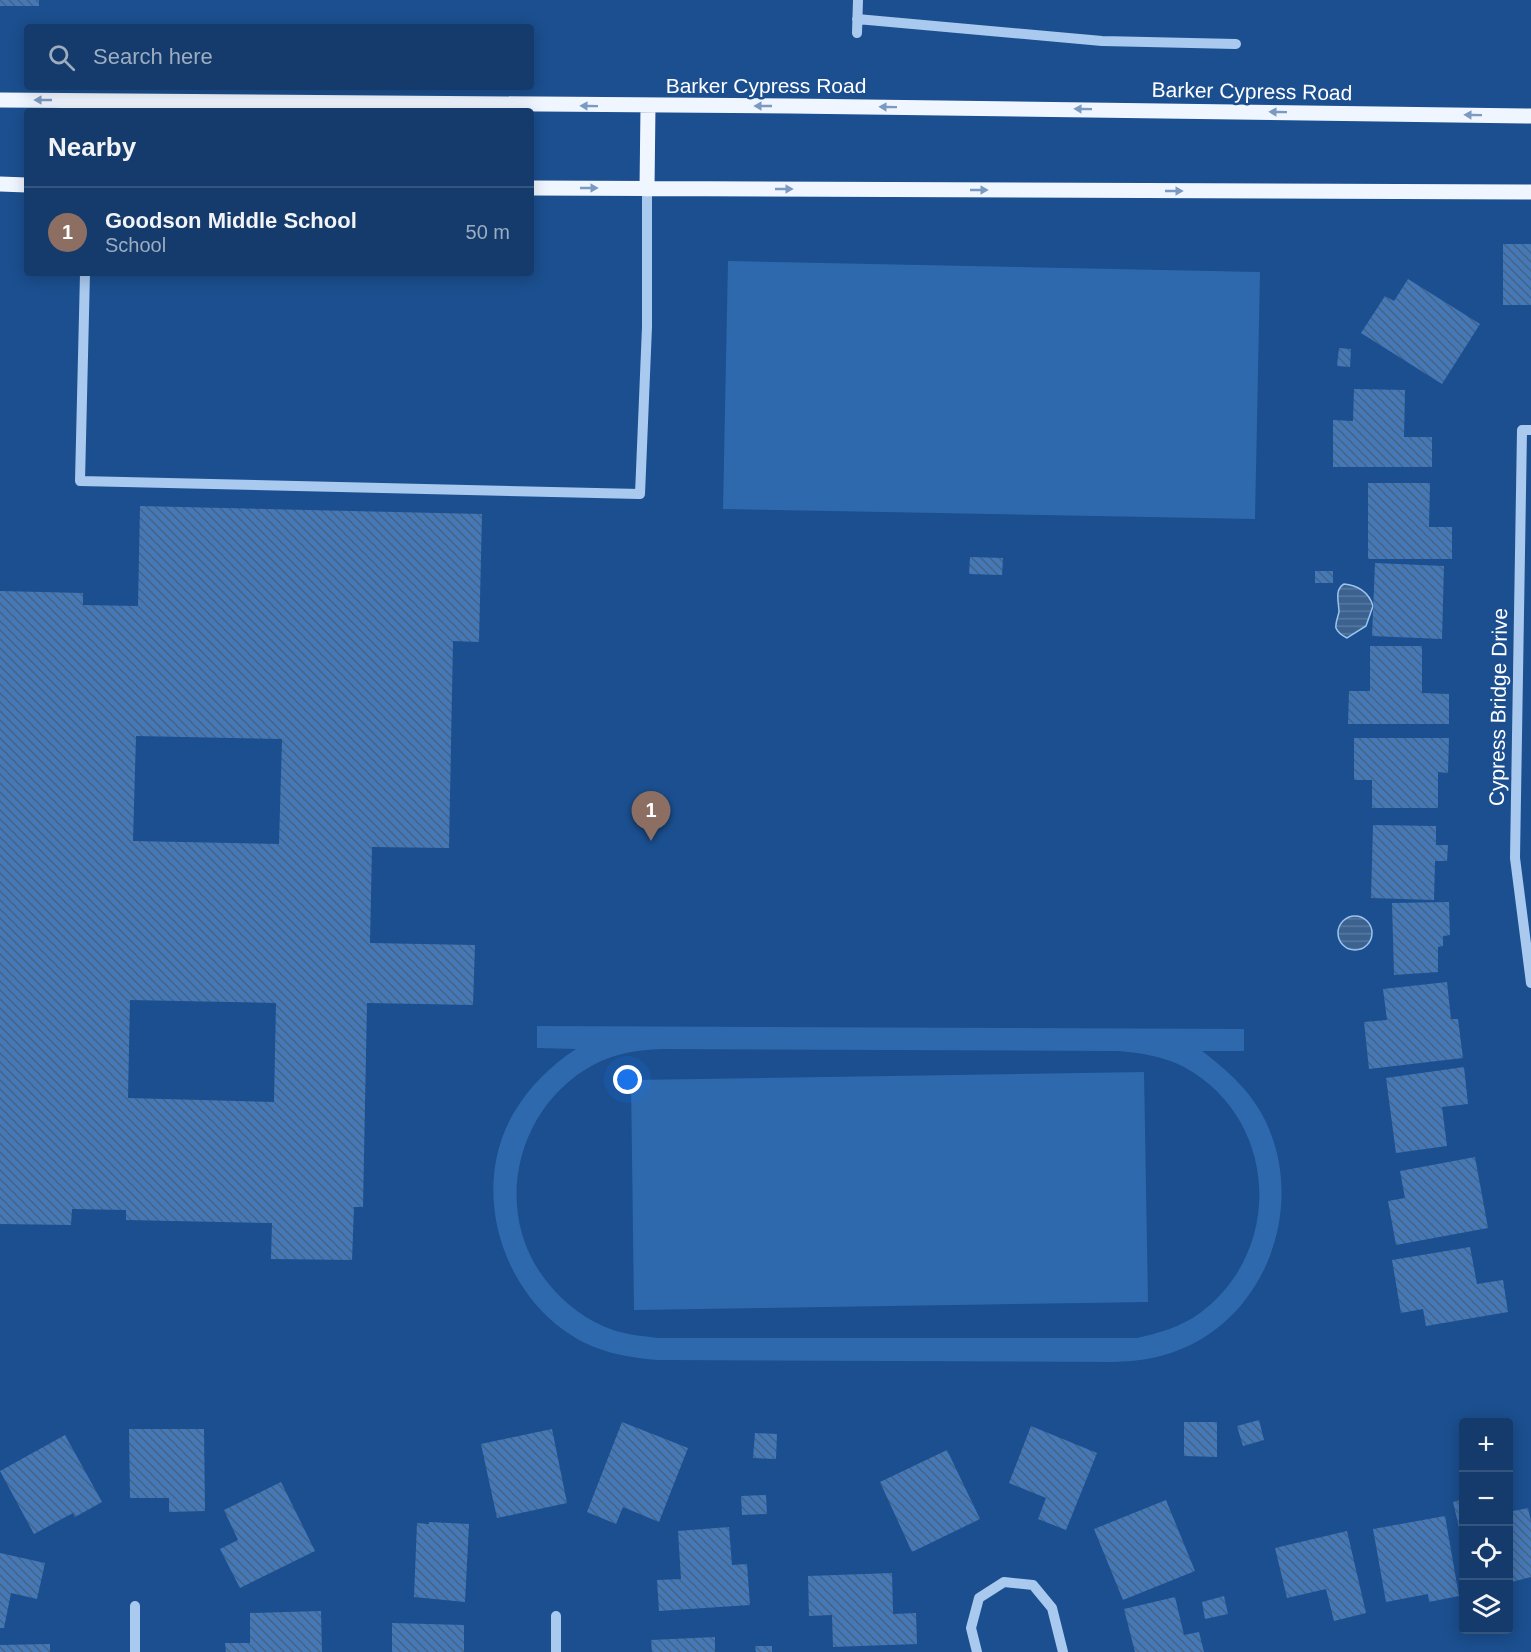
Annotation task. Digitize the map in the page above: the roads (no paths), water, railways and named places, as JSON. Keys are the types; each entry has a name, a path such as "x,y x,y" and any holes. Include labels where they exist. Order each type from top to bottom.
{"main road":[{"name":"Barker Cypress Road","path":"0,100 87,106 822,106 1531,116"},
{"path":"647,189 648,106"},
{"path":"0,184 24,184"},
{"path":"534,188 1531,192"}],"street":[{"path":"857,33 858,0"},
{"path":"857,19 1102,41 1236,45"},
{"path":"85,276 80,481 640,494 647,327 647,189"},
{"name":"Cypress Bridge Drive","path":"1527,430 1515,858 1531,982"},
{"path":"977,1652 971,1628 980,1598 1004,1582 1033,1585 1052,1608 1063,1652"},
{"path":"135,1606 135,1652"},
{"path":"556,1616 556,1652"}],"place":[{"name":"Goodson Middle School","path":"651,841"}]}
